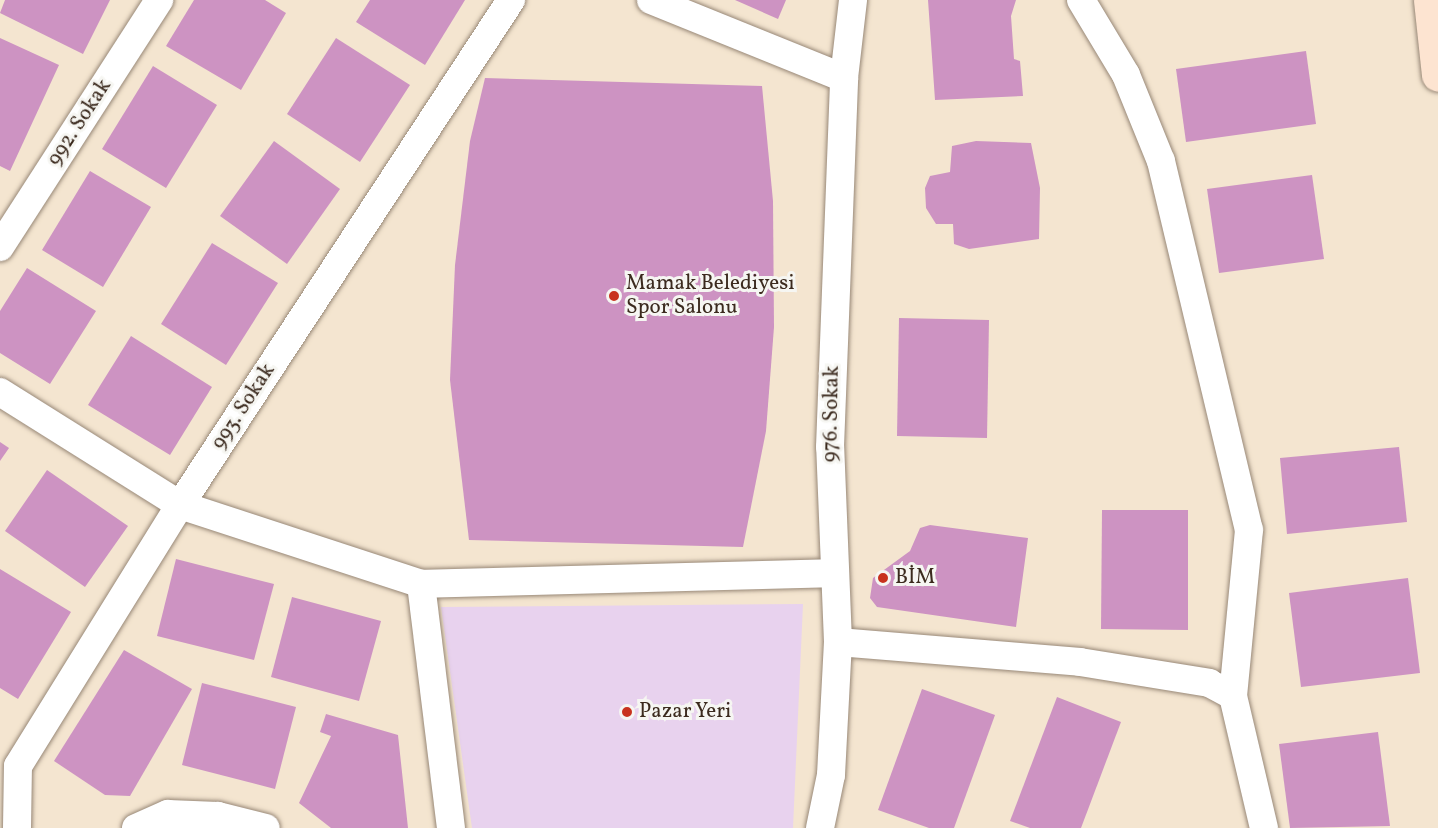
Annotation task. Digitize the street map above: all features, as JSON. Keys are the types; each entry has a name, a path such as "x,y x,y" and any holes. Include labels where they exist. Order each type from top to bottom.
{"street":[{"name":"992. Sokak","path":"0,247 159,0"},
{"name":"993. Sokak","path":"17,828 18,766 180,505 511,0"},
{"path":"651,0 844,78"},
{"name":"976. Sokak","path":"820,828 831,776 838,642 830,447 844,78 853,0"},
{"path":"1081,0 1126,75 1161,161 1249,530 1233,696 1264,828"},
{"path":"1430,0 1438,75"},
{"path":"0,392 180,505 421,584 835,573"},
{"path":"421,584 451,828"},
{"path":"838,642 1080,662 1209,683 1233,696"},
{"path":"136,828 168,814 218,816 266,828"}],"shaded area":[{"name":"Pazar Yeri","path":"803,604 793,828 472,828 441,607"}],"building":[{"path":"5,0 110,0 83,54 0,13"},
{"path":"194,0 265,0 286,13 241,90 166,46"},
{"path":"370,0 465,0 425,65 356,22"},
{"path":"735,0 786,0 778,19"},
{"path":"928,0 1016,0 1011,16 1014,59 1020,61 1023,96 935,100"},
{"path":"0,38 59,65 10,171 0,166"},
{"path":"336,38 410,85 360,162 287,114"},
{"path":"1306,51 1316,124 1186,142 1176,69"},
{"path":"153,66 217,105 166,188 102,149"},
{"name":"Mamak Belediyesi Spor Salonu","path":"485,78 762,86 773,201 774,327 766,431 743,547 469,540 450,380 455,265 470,141"},
{"path":"274,141 340,189 287,264 220,216"},
{"path":"976,141 1031,143 1040,188 1039,239 969,249 954,244 953,224 936,224 926,208 925,188 930,176 950,172 952,146"},
{"path":"90,171 151,207 103,287 42,250"},
{"path":"1312,175 1324,259 1219,273 1207,189"},
{"path":"212,243 278,283 226,365 161,324"},
{"path":"27,268 96,311 50,384 0,353 0,311"},
{"path":"899,318 989,320 987,438 897,436"},
{"path":"131,336 212,387 170,455 88,405"},
{"path":"0,442 9,448 0,461"},
{"path":"1399,447 1407,522 1287,534 1280,458"},
{"path":"47,470 128,526 85,587 5,531"},
{"path":"1102,510 1188,510 1188,630 1101,629"},
{"path":"930,525 1028,538 1016,627 877,607 870,598 873,578 910,551 920,528"},
{"path":"176,559 274,584 254,660 157,636"},
{"path":"0,569 71,612 18,699 0,688"},
{"path":"1408,578 1420,673 1301,687 1289,593"},
{"path":"292,597 381,621 359,701 271,677"},
{"path":"124,650 192,689 130,796 105,795 54,761"},
{"path":"202,683 296,707 275,789 182,765"},
{"path":"922,689 995,715 954,828 929,828 878,810"},
{"path":"1057,697 1121,722 1081,828 1030,828 1010,821"},
{"path":"326,714 398,735 408,828 331,828 299,803 331,736 320,732"},
{"path":"1378,732 1390,826 1290,828 1279,744"}],"place":[{"name":"Mamak Belediyesi Spor Salonu","path":"614,296"},
{"name":"BİM","path":"883,578"},
{"name":"Pazar Yeri","path":"627,712"}]}
